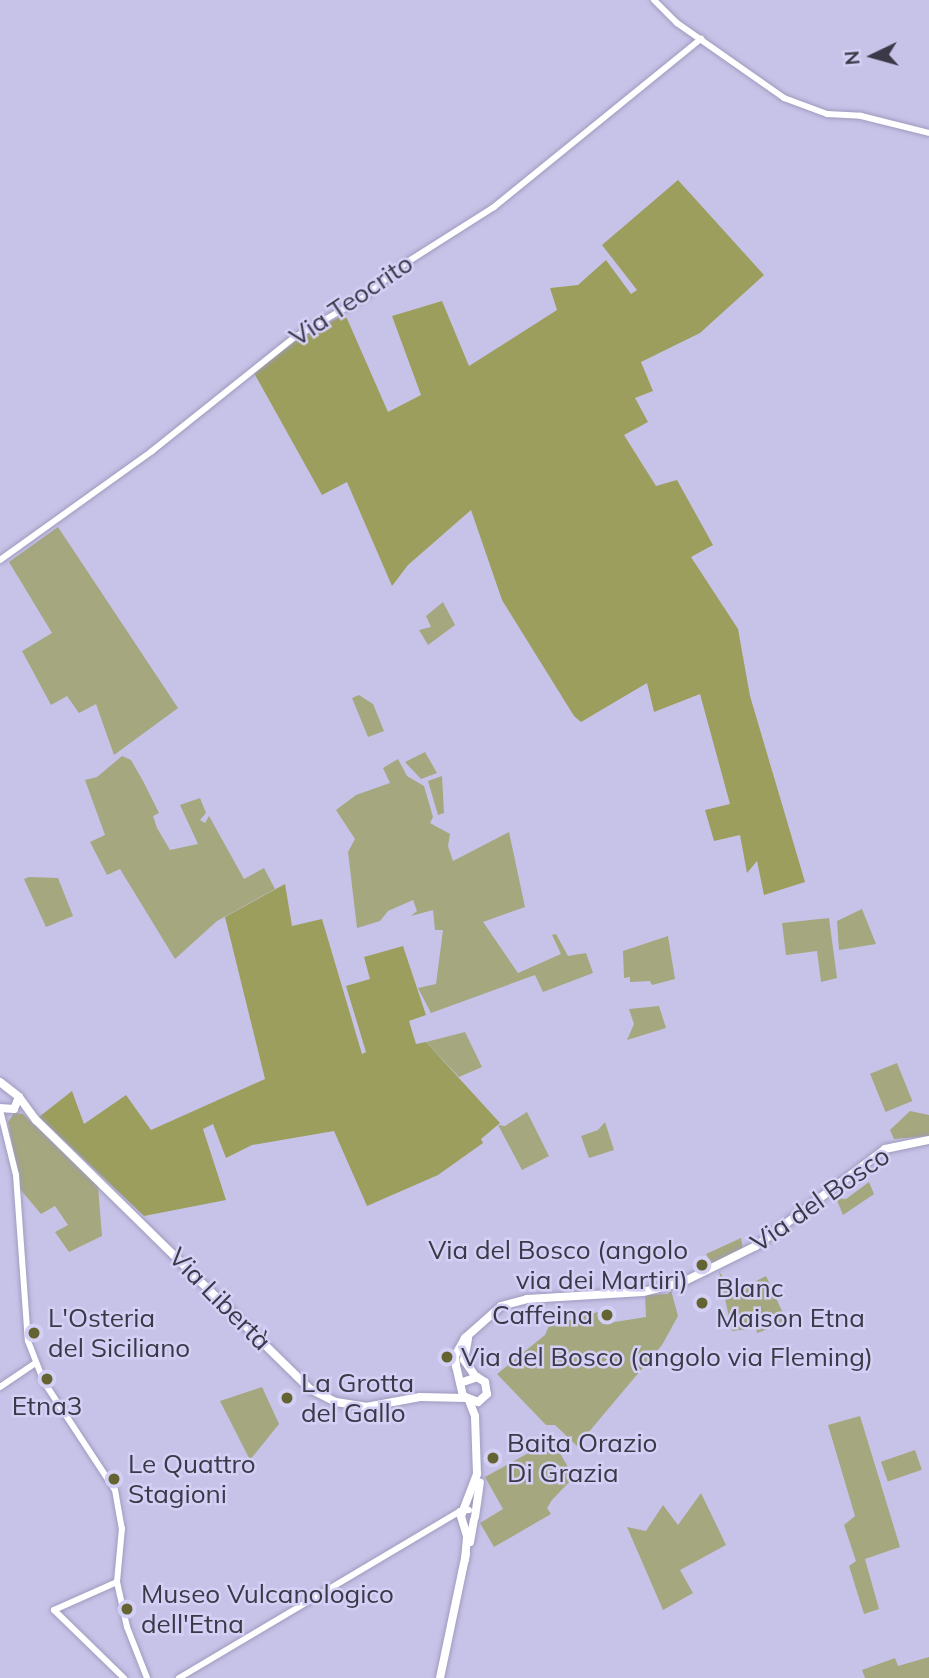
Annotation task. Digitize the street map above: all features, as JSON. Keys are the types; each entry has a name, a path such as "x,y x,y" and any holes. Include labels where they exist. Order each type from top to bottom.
{"main road":[{"path":"0,1083 19,1097 36,1120"},
{"path":"13,1110 19,1097"},
{"path":"0,1109 13,1110 36,1120"},
{"name":"Via Libertà","path":"36,1120 310,1389 336,1402 366,1407 435,1396"},
{"name":"Via del Bosco","path":"460,1384 456,1351 476,1329 513,1301 643,1292 699,1275 756,1246 875,1155 905,1142 929,1140"},
{"path":"465,1517 480,1493 478,1413 487,1386 477,1377 463,1355 476,1329"},
{"path":"435,1396 477,1377"},
{"path":"440,1678 465,1560 465,1517 477,1474 475,1416 460,1384"},
{"path":"435,1396 484,1399"}],"street":[{"path":"654,0 701,39 784,98 827,114 861,116 929,133"},
{"name":"Via Teocrito","path":"0,560 152,452 295,337 366,296 401,266 494,207 701,39"},
{"path":"0,1109 8,1132 16,1175 24,1307 34,1364 115,1490 123,1538 117,1583 127,1627 147,1677"},
{"path":"8,1132 13,1110"},
{"path":"0,1387 34,1364"},
{"path":"439,1525 465,1517"},
{"path":"179,1678 439,1525 465,1517"},
{"path":"117,1583 54,1610 124,1678"}],"green space":[{"path":"678,180 764,275 700,333 641,362 653,391 635,398 648,422 624,435 656,486 677,480 713,545 691,557 738,629 750,696 805,882 764,895 757,861 747,873 740,835 714,841 705,810 730,804 700,694 654,712 647,683 581,722 574,716 502,600 471,510 408,565 392,586 347,482 322,495 254,373 296,340 345,314 388,412 421,395 392,316 442,301 469,366 557,310 550,288 578,285 606,260 631,294 637,290 602,245"},
{"path":"58,527 178,708 114,755 96,704 79,713 67,696 51,705 22,651 52,633 9,562"},
{"path":"443,602 455,625 428,645 419,630 431,627 426,616"},
{"path":"359,695 373,704 384,731 368,737 352,698"},
{"path":"425,752 437,773 421,779 405,762"},
{"path":"122,756 131,760 143,781 159,813 153,816 157,828 170,850 198,844 180,805 200,798 206,813 200,820 205,823 209,816 244,879 264,868 275,889 217,921 175,959 120,869 107,875 90,842 105,835 85,780 97,777"},
{"path":"398,759 407,776 424,786 433,817 430,823 450,834 448,846 453,861 509,832 525,907 483,922 518,973 561,954 552,935 556,934 568,956 586,953 593,973 543,992 535,975 431,1013 418,988 436,984 443,930 435,930 433,910 411,916 417,911 413,900 388,911 380,921 357,928 348,852 355,839 336,810 356,795 390,783 383,768"},
{"path":"442,776 444,813 438,815 428,781"},
{"path":"58,878 73,916 46,927 24,879"},
{"path":"285,884 292,926 322,919 362,1054 366,1052 346,986 370,979 364,957 403,946 426,1015 409,1021 416,1044 426,1042 500,1123 481,1139 483,1143 438,1175 367,1206 334,1131 252,1145 226,1158 213,1124 203,1129 226,1200 144,1216 39,1117 72,1091 84,1124 126,1095 151,1130 265,1079 225,917"},
{"path":"862,909 876,944 839,950 837,921"},
{"path":"829,918 837,978 821,982 817,951 786,955 782,923"},
{"path":"668,936 675,979 652,985 650,981 630,982 630,977 624,978 623,951"},
{"path":"659,1006 666,1028 627,1040 634,1024 629,1009"},
{"path":"465,1032 482,1067 459,1077 426,1042"},
{"path":"897,1063 912,1101 885,1112 870,1074"},
{"path":"910,1111 929,1115 929,1136 894,1139 890,1130"},
{"path":"527,1112 549,1156 522,1170 498,1125 505,1126"},
{"path":"14,1113 23,1114 98,1186 102,1236 69,1252 55,1232 68,1225 55,1206 41,1214 20,1189 8,1122"},
{"path":"605,1122 614,1150 589,1158 581,1136 598,1130"},
{"path":"869,1182 874,1194 843,1215 836,1198 846,1199"},
{"path":"741,1238 743,1250 714,1264 710,1261 706,1254"},
{"path":"719,1271 732,1293 766,1276 787,1322 757,1333 756,1328 732,1331"},
{"path":"671,1290 678,1316 662,1345 577,1446 555,1425 546,1425 497,1374 545,1335 549,1326 598,1312 602,1324 646,1317 645,1295 668,1294"},
{"path":"262,1387 279,1424 250,1460 220,1401"},
{"path":"860,1416 900,1547 865,1559 879,1609 864,1614 849,1566 856,1561 844,1525 855,1516 828,1425"},
{"path":"552,1440 574,1477 547,1508 551,1514 494,1547 480,1523 503,1509 485,1477"},
{"path":"915,1450 922,1470 888,1482 881,1462"},
{"path":"701,1493 726,1545 680,1570 693,1593 663,1610 627,1527 646,1531 663,1505 678,1525"},
{"path":"929,1657 929,1678 865,1678 862,1670 895,1658 898,1666"}],"place":[{"name":"Via del Bosco (angolo via dei Martiri)","path":"702,1265"},
{"name":"Blanc Maison Etna","path":"702,1303"},
{"name":"Caffeina","path":"607,1315"},
{"name":"L'Osteria del Siciliano","path":"34,1333"},
{"name":"Via del Bosco (angolo via Fleming)","path":"447,1357"},
{"name":"Etna3","path":"47,1379"},
{"name":"La Grotta del Gallo","path":"287,1398"},
{"name":"Baita Orazio Di Grazia","path":"493,1458"},
{"name":"Le Quattro Stagioni","path":"114,1479"},
{"name":"Museo Vulcanologico dell'Etna","path":"127,1609"}]}
